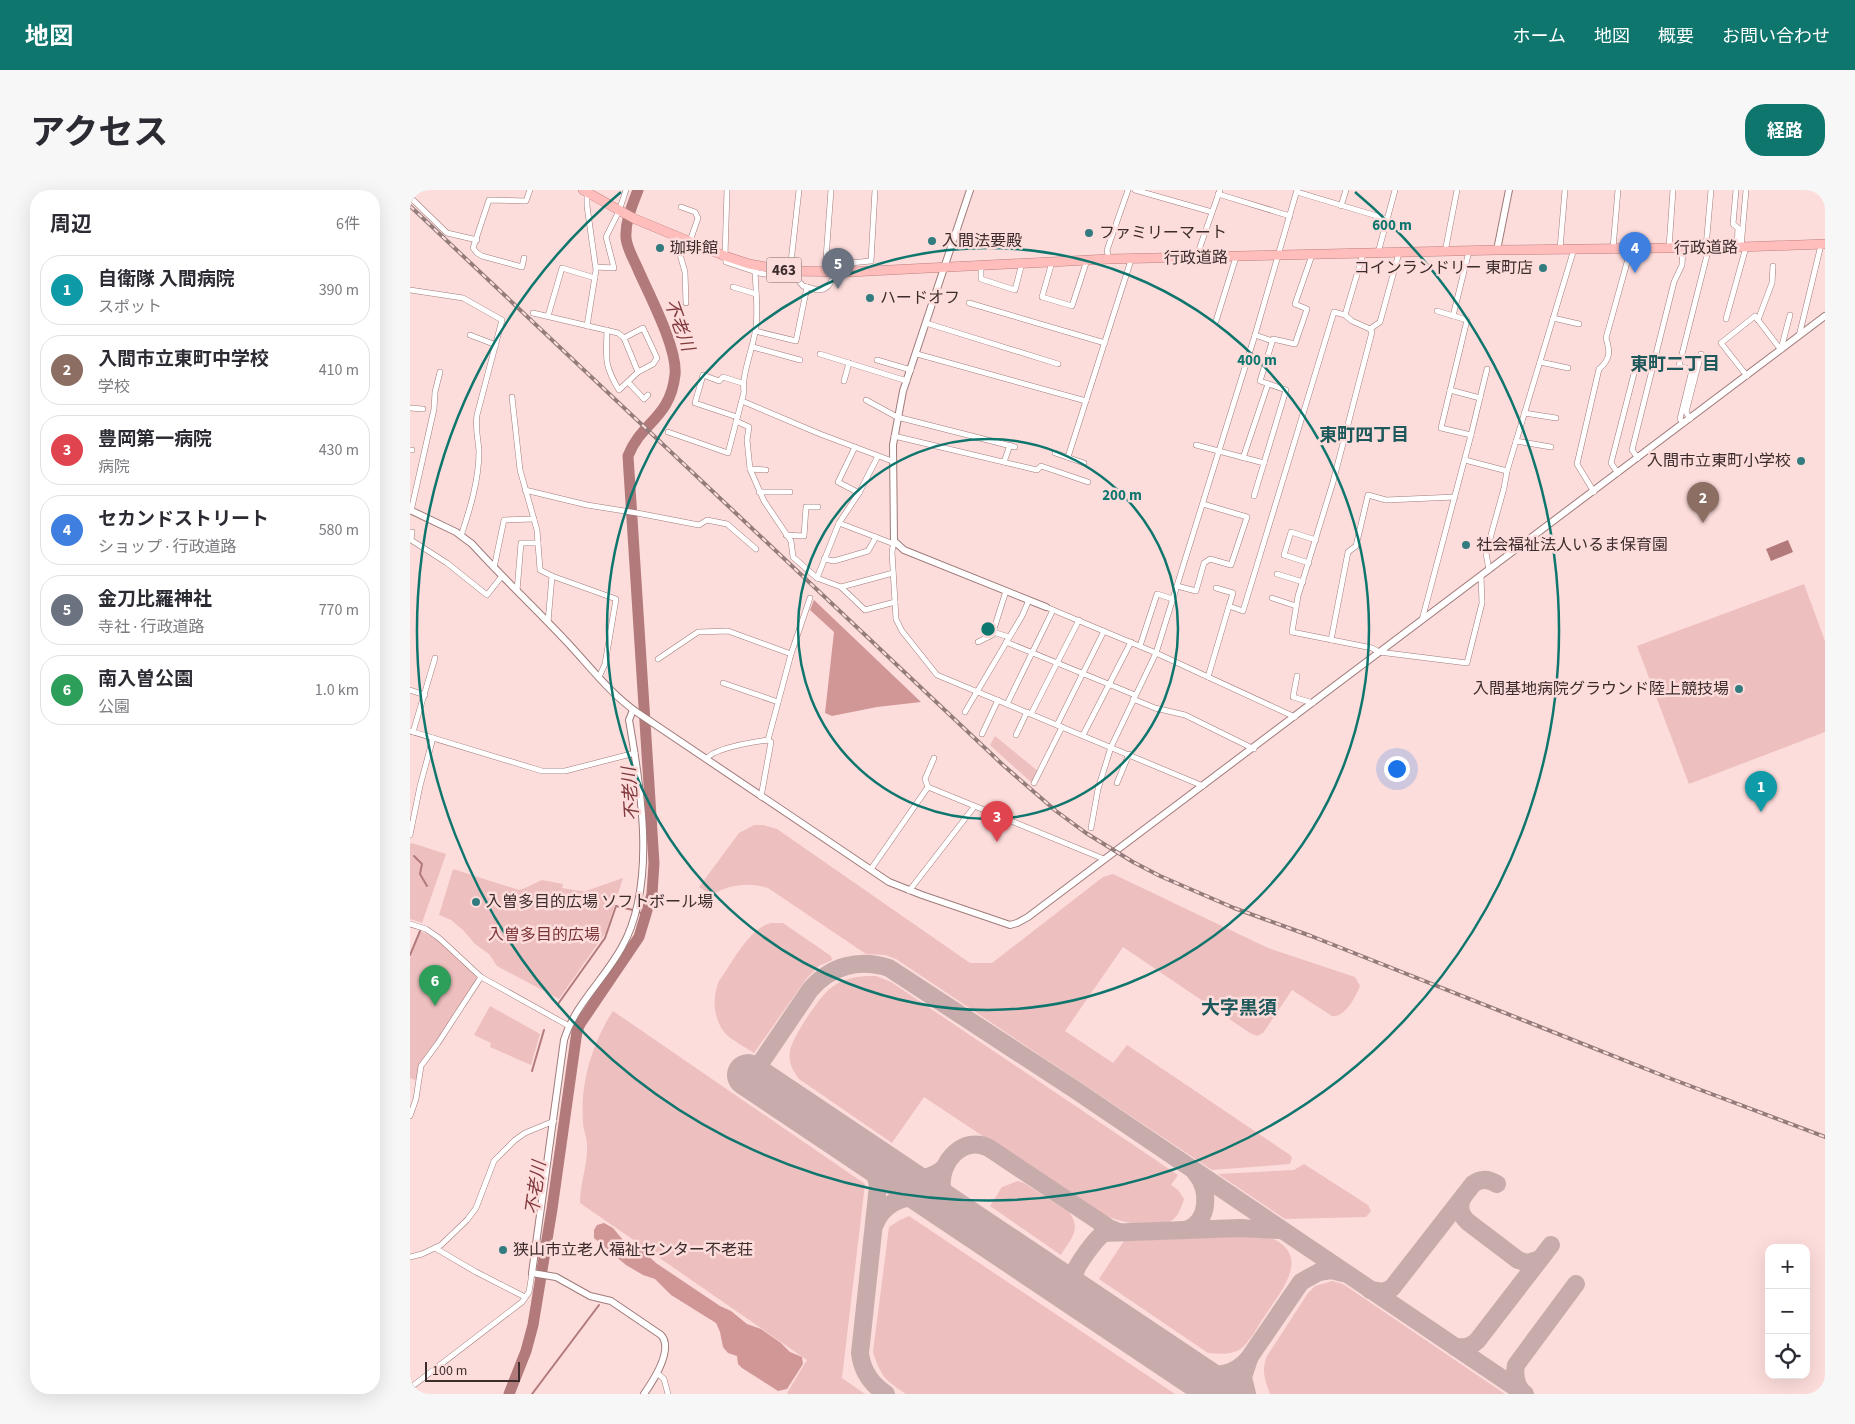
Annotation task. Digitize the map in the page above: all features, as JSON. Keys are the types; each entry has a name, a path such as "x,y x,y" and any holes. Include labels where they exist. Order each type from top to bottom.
{"highway":[{"name":"行政道路","path":"585,191 625,214 725,256 748,264 790,271 850,272 1087,260 1823,244"}],"street":[{"path":"524,258 522,267 482,256 473,248 489,200 526,201 530,190"},
{"path":"596,266 614,268 606,237 625,214 626,190"},
{"path":"726,190 726,262 754,272 798,280 807,288 818,290 824,290 838,272"},
{"path":"790,271 799,190"},
{"path":"825,272 830,190"},
{"path":"850,272 850,263 871,261 875,190"},
{"path":"970,190 907,381 897,417 892,461 894,543 892,552 896,619 902,631 937,675 1203,786"},
{"path":"1109,260 1107,250 1128,190"},
{"path":"1135,190 1212,212"},
{"path":"1341,206 1346,190"},
{"path":"1378,254 1395,190"},
{"path":"1445,252 1457,190"},
{"path":"1496,250 1509,190"},
{"path":"1560,249 1565,190"},
{"path":"1613,248 1618,190"},
{"path":"1669,248 1673,190"},
{"path":"1687,421 1680,418 1692,370 1679,366 1707,247 1711,190"},
{"path":"1736,190 1733,224 1738,228 1742,247"},
{"path":"1726,319 1742,247 1746,190"},
{"path":"585,191 596,266 587,326"},
{"path":"1091,828 1098,789 1111,747 1156,653 1255,335 1297,191 1387,219"},
{"path":"1196,258 1219,192 1290,216"},
{"path":"410,197 447,232 477,240"},
{"path":"681,207 695,212 698,218 690,241"},
{"path":"678,236 677,244 685,272 686,303"},
{"path":"1799,336 1823,244"},
{"path":"1594,492 1578,464 1599,369 1606,363 1610,350 1606,338 1631,248"},
{"path":"1638,458 1632,450 1674,282 1682,264 1683,248"},
{"path":"1489,570 1486,553 1507,471 1574,249"},
{"path":"1453,316 1469,251"},
{"path":"1370,329 1380,322 1399,253"},
{"path":"1345,316 1363,254"},
{"path":"1255,335 1272,341 1272,339 1295,344 1307,309 1296,304 1312,255"},
{"path":"1216,322 1236,257"},
{"path":"1052,262 1042,297 1072,306 1087,260"},
{"path":"1068,458 1131,260"},
{"path":"981,265 981,280 1015,290 1022,263"},
{"path":"1758,320 1772,283 1773,266"},
{"path":"548,316 562,268 595,278"},
{"path":"668,432 728,453 744,392 742,384 753,347 756,294 754,272"},
{"path":"733,287 756,294"},
{"path":"755,331 796,340 807,288"},
{"path":"410,290 463,298 502,320 477,415 476,427 479,451 475,484 471,506 461,536"},
{"path":"969,303 1105,344"},
{"path":"1229,606 1243,611 1334,312 1370,329"},
{"path":"1437,312 1467,320 1442,428 1471,435"},
{"path":"533,313 618,333 624,338 638,372"},
{"path":"1781,350 1790,315"},
{"path":"1747,376 1721,342 1755,316 1781,350"},
{"path":"440,372 435,392 434,409 411,511 461,536 472,544 548,622 616,696 635,712 889,882 909,891 1010,925 1028,918 1825,316"},
{"path":"1553,318 1579,324"},
{"path":"926,323 1058,364"},
{"path":"607,330 606,362 608,371 619,390 638,372 654,364 657,358 643,328 624,338"},
{"path":"1370,329 1372,332 1334,482 1302,582 1292,632 1372,648 1379,652 1466,664 1482,602 1481,576"},
{"path":"470,335 496,345"},
{"path":"1254,496 1286,390 1260,381 1272,341"},
{"path":"753,347 800,360"},
{"path":"820,354 907,381"},
{"path":"917,354 1086,401"},
{"path":"1687,421 1686,412 1701,354"},
{"path":"1618,473 1611,462 1638,358"},
{"path":"877,360 911,370"},
{"path":"1540,362 1568,368"},
{"path":"844,381 849,363"},
{"path":"1422,620 1465,460 1487,369"},
{"path":"742,384 724,377 719,380 703,376 695,404 737,419 749,427 747,440 750,469 759,492 773,518 791,541 793,557 817,578 841,587 865,610 895,602"},
{"path":"628,382 644,399 648,395"},
{"path":"1243,458 1268,384"},
{"path":"1450,390 1480,398"},
{"path":"512,396 520,470 537,530 540,570 616,599 605,664 599,677"},
{"path":"742,400 892,461"},
{"path":"866,400 897,417 1012,446 1004,462"},
{"path":"410,408 423,409"},
{"path":"1524,413 1556,418"},
{"path":"894,436 1037,470 1041,466 1088,482"},
{"path":"1516,441 1551,447"},
{"path":"1196,445 1264,463"},
{"path":"855,447 838,482 858,493"},
{"path":"1055,453 1084,463"},
{"path":"817,578 839,523 878,456"},
{"path":"1465,460 1507,471"},
{"path":"750,469 766,470"},
{"path":"525,490 587,505 699,525 707,520 727,524 756,549"},
{"path":"759,492 790,492"},
{"path":"1331,640 1348,552 1356,546 1368,495 1386,500 1454,498"},
{"path":"1177,586 1196,591 1204,563 1210,559 1231,565 1247,517 1203,504"},
{"path":"786,535 804,536 806,507 818,507"},
{"path":"494,568 504,520 534,519"},
{"path":"839,523 894,543 904,550 1104,630 1295,717"},
{"path":"410,532 412,532 411,540 447,563 487,595 502,576"},
{"path":"1308,563 1284,555 1291,532 1316,540"},
{"path":"824,559 834,561 868,551 876,537"},
{"path":"517,591 521,543 538,543"},
{"path":"841,587 894,573"},
{"path":"1277,574 1302,582"},
{"path":"548,622 552,576"},
{"path":"1208,677 1233,593 1216,588"},
{"path":"978,642 992,635 1006,591"},
{"path":"1140,646 1157,594 1173,599"},
{"path":"761,798 771,742 768,740 791,654 810,598"},
{"path":"1272,598 1296,606"},
{"path":"966,712 1029,600"},
{"path":"1007,704 1053,610"},
{"path":"1016,735 1079,620"},
{"path":"1034,783 1104,630"},
{"path":"658,659 698,632 728,631 791,654"},
{"path":"993,632 1031,654 1109,685 1155,708 1185,715 1254,748"},
{"path":"1083,735 1131,642"},
{"path":"435,658 412,731 542,771 565,771 635,753"},
{"path":"1297,676 1293,697 1314,703"},
{"path":"722,683 778,702"},
{"path":"410,690 425,694"},
{"path":"982,734 998,700"},
{"path":"413,1394 410,1390 511,1311 526,1297 538,1274 564,1040 569,1026 587,996 622,947 632,920 643,879 644,865 640,797 629,720 635,712"},
{"path":"410,835 420,786 433,738"},
{"path":"706,759 714,753 768,740"},
{"path":"1117,784 1129,754"},
{"path":"934,758 925,779 928,787 1104,859"},
{"path":"871,870 928,787"},
{"path":"909,891 974,807"},
{"path":"410,924 426,929 439,938 481,977 569,1026"},
{"path":"410,1116 416,1099 421,1066 481,977"},
{"path":"410,1257 440,1245 472,1214 496,1159 520,1135 554,1121"},
{"path":"435,1248 476,1272 526,1297"},
{"path":"538,1274 564,1280 590,1296 611,1301 661,1335 666,1342 666,1350 657,1373 644,1394"},
{"path":"657,1373 664,1379 668,1394"}],"green space":[{"name":"入間基地病院グラウンド陸上競技場","path":"1804,584 1825,641 1825,732 1689,784 1637,646"},
{"path":"995,736 1039,772 1033,784 990,745"},
{"path":"754,825 763,825 777,829 970,963 992,963 1103,877 1113,874 1268,948 1355,977 1360,986 1349,1006 1341,1014 1332,1016 1292,990 1263,1033 1257,1036 1123,947 1065,1031 1113,1063 1127,1045 1290,1155 1292,1158 1290,1164 1212,1170 896,959 885,955 866,954 768,888 754,885 739,885 725,888 712,895 699,887 739,833"},
{"path":"410,844 446,854 422,923 410,919"},
{"name":"入曽多目的広場","path":"453,869 519,890 542,880 563,884 562,888 586,891 623,878 606,932 559,999 497,966 489,954 475,944 463,930 451,920 439,915"},
{"path":"771,923 783,923 831,956 832,960 819,966 807,978 754,1053 732,1039 721,1027 716,1015 715,994 719,981 748,939 763,926"},
{"path":"420,931 436,939 450,950 476,975 476,980 435,1045 424,1058 418,1081 410,1078 410,958"},
{"path":"876,976 891,982 1178,1175 1171,1185 1178,1190 1184,1199 1177,1215 1169,1222 1144,1225 1125,1222 1100,1214 924,1097 892,1143 799,1079 792,1066 790,1051 795,1037 814,1007 827,991 842,981 858,977"},
{"path":"490,1006 540,1034 531,1065 490,1047 491,1043 474,1035"},
{"path":"613,1011 865,1184 842,1378 865,1394 787,1393 807,1360 580,1203 587,1152 583,1125 583,1093 593,1050"},
{"path":"1304,1164 1368,1205 1371,1211 1366,1217 1285,1219 1218,1174 1294,1170"},
{"path":"1018,1181 1069,1212 1073,1218 1075,1224 1074,1234 1061,1255 990,1206 1002,1187"},
{"path":"909,1216 1175,1394 906,1394 881,1373 873,1352 889,1227"},
{"path":"1264,1235 1279,1243 1288,1251 1291,1261 1290,1272 1286,1283 1250,1339 1243,1347 1232,1353 1208,1353 1099,1279 1124,1241"},
{"path":"1332,1281 1343,1284 1505,1394 1270,1394 1264,1371 1267,1356 1308,1293 1315,1286"}],"shaded area":[{"path":"1788,540 1793,552 1771,561 1766,549"},
{"path":"814,600 921,702 877,707 832,716 825,713 834,632 810,610"},
{"path":"604,1223 613,1228 623,1240 640,1248 656,1263 720,1306 731,1311 747,1324 761,1329 790,1352 802,1357 803,1364 787,1389 778,1391 742,1368 738,1364 737,1356 728,1353 723,1347 716,1323 671,1295 655,1279 643,1275 626,1265 594,1238 594,1230 597,1225"}],"waterway":[{"name":"不老川","path":"509,1394 526,1351 533,1325 552,1209 577,1031 639,937 652,894 654,863 628,456 640,435 661,411 667,401 672,390 675,364 672,350 655,305 630,253 627,242 628,220 638,190"},
{"path":"414,856 422,864 420,874 427,886"},
{"path":"558,1004 605,938 616,906 633,910"},
{"path":"638,912 645,914"},
{"path":"410,955 420,931"},
{"path":"532,1071 544,1030"},
{"path":"532,1394 599,1305"}],"taxiway":[{"path":"751,1077 810,990 818,982 836,970 856,964 878,965 889,968 1074,1089 1525,1394"},
{"path":"956,1215 947,1202 942,1187 942,1177 945,1168 949,1160 962,1148 980,1145 989,1148 1109,1228 1119,1232"},
{"path":"865,1153 874,1168 878,1186 860,1353 868,1376 886,1394"},
{"path":"900,1177 924,1178 935,1174 945,1167"},
{"path":"1186,1230 1200,1220 1205,1204 1203,1187 1195,1172"},
{"path":"1370,1290 1383,1292 1392,1288 1473,1184 1485,1180 1497,1184"},
{"path":"875,1224 879,1216 891,1204 905,1198 930,1197"},
{"path":"1463,1197 1461,1210 1468,1222 1518,1260 1527,1263 1540,1259"},
{"path":"1077,1296 1073,1289 1072,1279 1091,1247 1104,1233 1240,1228 1279,1230"},
{"path":"1455,1347 1467,1347 1477,1341 1551,1245"},
{"path":"1050,1277 1064,1278 1076,1270"},
{"path":"1190,1372 1214,1375 1237,1369 1249,1358 1301,1282 1319,1272 1331,1270 1343,1273"},
{"path":"1522,1392 1516,1379 1516,1365 1576,1284"},
{"path":"1247,1394 1243,1377 1249,1359"},
{"path":"1190,1372 1198,1380 1204,1394"}],"runway":[{"path":"748,1075 1224,1394"}],"railway":[{"path":"410,206 1003,765 1056,811 1086,833 1160,876 1234,908 1311,936 1669,1078 1825,1137"}],"place":[{"name":"ファミリーマート","path":"1089,233"},
{"name":"入間法要殿","path":"932,241"},
{"name":"珈琲館","path":"660,248"},
{"name":"コインランドリー 東町店","path":"1543,268"},
{"name":"セカンドストリート","path":"1635,273"},
{"name":"金刀比羅神社","path":"838,289"},
{"name":"ハードオフ","path":"870,298"},
{"name":"入間市立東町小学校","path":"1801,461"},
{"name":"入間市立東町中学校","path":"1703,523"},
{"name":"社会福祉法人いるま保育園","path":"1466,545"},
{"name":"入間基地病院グラウンド陸上競技場","path":"1739,689"},
{"name":"自衛隊 入間病院","path":"1761,812"},
{"name":"豊岡第一病院","path":"997,842"},
{"name":"入曽多目的広場 ソフトボール場","path":"476,902"},
{"name":"南入曽公園","path":"435,1006"},
{"name":"狭山市立老人福祉センター不老荘","path":"503,1250"}],"district":[{"name":"東町二丁目","path":"1675,364"},
{"name":"東町四丁目","path":"1364,435"},
{"name":"大字黒須","path":"1239,1008"}]}
